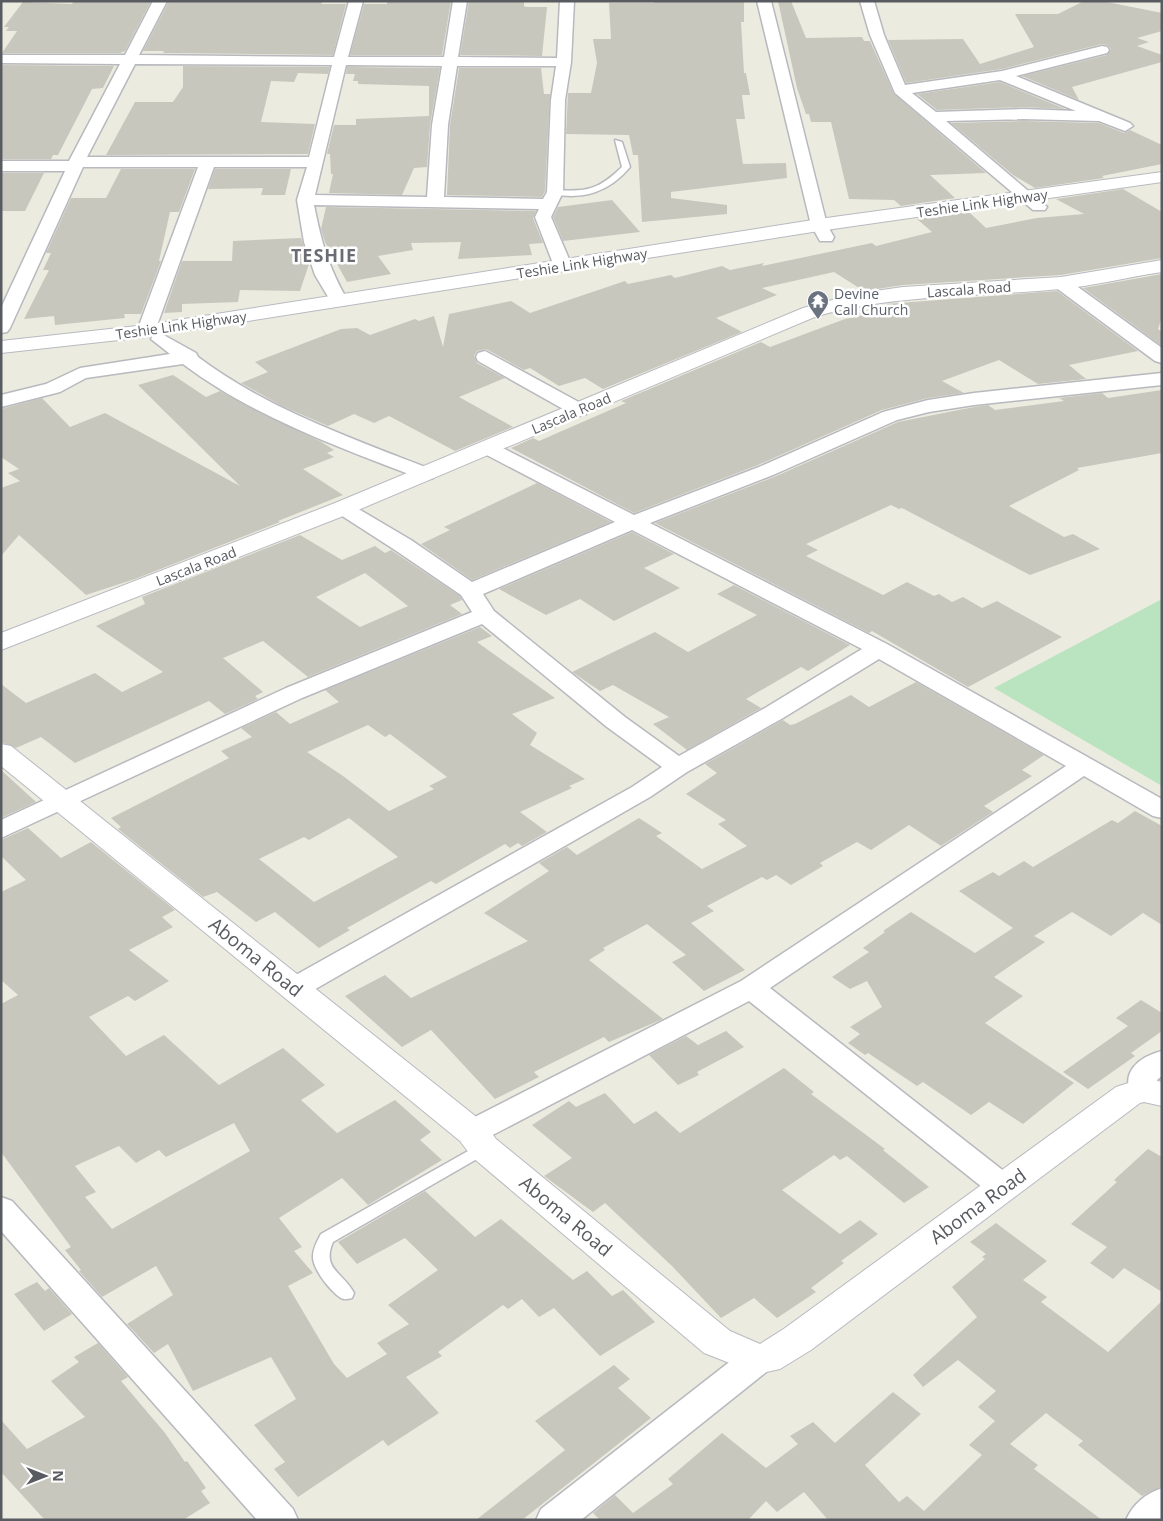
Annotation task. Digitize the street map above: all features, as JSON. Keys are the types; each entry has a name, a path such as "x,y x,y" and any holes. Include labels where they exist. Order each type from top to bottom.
{"street":[{"path":"1,328 76,164 160,1"},
{"path":"339,301 324,275 313,242 305,200 356,1"},
{"path":"435,202 440,125 460,1"},
{"path":"563,266 542,217 552,198 558,100 564,62 567,1"},
{"path":"764,1 822,231"},
{"path":"867,1 877,35 900,90 1033,202"},
{"path":"900,90 1002,75 1102,50"},
{"path":"1,59 131,58 564,62"},
{"path":"1002,75 1125,126"},
{"path":"932,117 1023,114 1099,116"},
{"path":"1,166 316,162"},
{"path":"207,163 153,335 189,357 216,378 285,415 349,444 426,474"},
{"name":"Teshie Link Highway","path":"1033,202 1162,177"},
{"name":"Teshie Link Highway","path":"1,348 153,335 339,301 563,266 1033,202 1162,188"},
{"path":"305,200 435,202 552,198"},
{"name":"Teshie Link Highway","path":"1,358 153,335 390,305 735,248 822,231"},
{"name":"Lascala Road","path":"1,642 344,508 810,312 854,300 903,293 1061,283 1162,266"},
{"path":"1061,283 1162,357"},
{"path":"1,401 53,388 80,374 96,370 189,357"},
{"path":"485,357 579,410"},
{"path":"470,591 631,523 766,471 890,416 974,399 1162,379"},
{"path":"488,448 879,649 1162,810"},
{"path":"344,508 403,545 470,591 485,615 616,722 678,767"},
{"path":"1,830 65,802 294,692 485,615"},
{"path":"295,988 642,792 678,767 774,713 879,649"},
{"name":"Aboma Road","path":"1,752 295,988 717,1342 758,1359 767,1358 798,1338 1128,1096 1153,1092"},
{"path":"478,1140 750,988 1084,765"},
{"path":"750,988 1003,1187"},
{"path":"1153,1092 1142,1076 1162,1061"},
{"path":"1,1209 68,1286 280,1520"},
{"path":"554,1520 758,1359"},
{"path":"1144,1520 1162,1504"}],"lane":[{"path":"552,198 582,194 607,187 626,167 618,142"},
{"path":"346,1293 323,1268 320,1251 327,1238 478,1140"}],"green space":[{"path":"1162,599 1162,786 994,688"}],"building":[{"path":"74,1 151,1 125,51 120,53 2,53 17,31 6,31 9,27 4,27 23,2 72,4"},
{"path":"169,1 323,1 321,4 346,4 333,55 163,53 164,51 143,51"},
{"path":"387,1 451,1 442,55 350,55 364,4 387,4"},
{"path":"469,1 524,1 524,6 526,7 547,7 542,56 460,55"},
{"path":"654,1 744,1 744,22 741,22 744,73 746,73 750,95 742,95 745,119 736,119 743,164 786,163 787,178 671,192 671,198 727,205 727,214 642,222 638,155 633,155 629,135 566,134 568,93 591,93 597,63 593,39 611,39 609,3 654,3"},
{"path":"778,1 791,1 806,38 862,37 864,41 870,41 894,94 986,173 930,175 955,198 901,206 894,200 849,199 831,122 811,122 809,114 806,114 797,88"},
{"path":"1084,1 1102,1 1162,13 1162,31 1137,38 1149,42 1137,46 1162,55 1162,62 1072,87 1079,100 1022,76 1107,55 1111,49 1107,45 1102,44 1002,69 906,83 888,40 963,39 980,64 1034,47 1015,14 1058,14"},
{"path":"1,65 114,66 103,88 92,89 58,155 53,155 51,159 1,159"},
{"path":"183,66 330,67 328,74 298,73 294,82 271,81 261,122 315,124 308,154 106,155 135,102 173,102 183,87"},
{"path":"347,67 440,68 430,125 427,167 414,168 402,195 329,193 333,174 331,174 330,154 327,154 334,125 356,125 356,119 429,116 429,86 358,84 358,81 353,81 355,74 346,74"},
{"path":"459,68 541,68 544,94 550,94 545,191 542,197 447,195 450,125"},
{"path":"1000,82 1065,109 1023,107 937,110 917,94"},
{"path":"1023,121 1099,123 1124,133 1130,130 1162,145 1162,164 1102,176 1104,178 1035,188 1013,175 951,123"},
{"path":"121,169 195,169 179,212 170,212 159,261 161,261 141,314 124,314 125,318 55,325 54,316 24,319 49,270 43,270 51,253 46,253 71,198 106,198"},
{"path":"215,169 291,169 285,195 261,195 263,188 208,189"},
{"path":"1,173 44,173 25,211 1,211"},
{"path":"1123,189 1162,212 1162,258 1061,275 903,285 864,291 834,272 762,288 777,295 716,318 742,332 603,389 585,378 559,386 530,368 524,370 486,349 477,351 474,356 477,363 505,378 459,397 513,427 455,451 389,416 374,423 354,414 328,426 282,406 241,383 268,372 255,362 341,329 357,328 370,335 415,319 419,321 434,316 443,347 449,314 511,301 530,313 625,281 628,284 671,275 675,278 722,266 730,270 764,263 762,266 872,243 876,246 932,232 917,219 969,212 986,228 1037,218 1084,214 1056,199"},
{"path":"612,200 640,232 563,241 553,217 558,207"},
{"path":"326,207 536,211 533,218 543,243 529,244 532,255 458,259 461,242 411,243 413,250 378,256 391,274 347,282 325,242 321,229"},
{"path":"301,238 309,264 300,291 240,290 238,302 182,304 182,312 164,313 182,261 232,261 233,241"},
{"path":"1162,274 1162,317 1158,329 1162,332 1162,346 1083,288"},
{"path":"1057,291 1138,351 1069,365 1086,379 1038,384 999,360 942,381 964,393 928,398 882,410 758,465 634,513 511,448 533,438 539,441 626,403 621,401 761,342 770,347 845,319 893,309 886,304"},
{"path":"173,375 206,397 220,391 266,416 320,441 334,450 327,453 334,457 303,469 343,495 135,579 86,595 19,535 1,556 1,488 20,481 8,473 19,469 1,457 1,409 42,398 70,427 105,413 240,486 138,385"},
{"path":"1162,390 1162,453 1077,468 1079,470 1009,506 1064,537 1073,534 1100,549 1030,575 902,508 899,509 891,505 806,544 818,550 806,556 883,595 907,582 934,596 939,594 952,602 963,597 982,608 997,601 1062,637 968,687 872,631 869,633 655,523 774,477 898,422 988,405 995,410 1064,401 1059,398 1102,393 1108,398"},
{"path":"537,483 611,522 472,580 421,544 450,530 444,527"},
{"path":"632,532 674,554 644,568 680,588 614,621 580,599 546,615 499,589"},
{"path":"300,535 342,560 375,546 385,553 391,550 460,596 462,600 450,605 462,614 308,677 263,641 223,658 263,692 255,696 258,699 225,714 209,701 75,763 41,737 16,748 1,742 1,684 26,703 95,673 122,692 163,672 96,626 145,604 142,597","holes":["365,573 408,606 360,627 316,597"]},
{"path":"734,585 850,645 808,671 801,667 746,699 761,708 687,750 653,724 669,717 613,685 600,691 572,672 655,632 688,652 757,615 717,594"},
{"path":"480,627 492,636 477,642 555,698 512,714 537,733 530,745 585,779 569,786 572,788 520,812 547,832 522,846 518,843 510,848 505,844 436,884 431,881 347,928 350,930 319,948 275,912 256,922 217,892 203,897 118,829 121,827 111,818 229,758 221,751 252,737 241,728 276,712 290,724 339,702 325,690","holes":["368,725 385,737 390,734 447,777 429,786 434,789 389,811 343,776 307,752","349,818 398,857 314,902 259,859 304,837 309,840"]},
{"path":"916,682 1044,755 1022,770 1032,776 984,806 993,812 941,846 909,825 871,850 857,842 820,863 823,866 791,885 776,875 767,880 762,877 707,906 714,911 691,923 745,970 704,991 672,962 686,955 647,924 603,948 605,950 589,960 663,1019 609,1042 604,1037 534,1072 539,1077 495,1099 431,1030 402,1047 345,996 385,975 411,998 528,941 484,913 549,871 539,863 567,847 577,855 639,818 662,833 656,836 702,869 747,846 718,824 726,820 686,794 717,773 705,764 783,720 790,725 795,724 851,695 869,707"},
{"path":"1,770 36,802 1,818"},
{"path":"1135,811 1162,826 1162,925 1143,913 1111,936 1072,912 1034,936 1045,942 994,977 1023,996 985,1023 1074,1083 1023,1124 989,1102 971,1115 923,1082 917,1086 868,1053 865,1055 848,1043 860,1034 850,1027 882,1007 867,981 850,989 832,977 869,952 863,948 885,932 883,931 911,912 975,953 1013,928 959,891 993,872 999,876 1024,861 1033,867 1112,820 1118,823"},
{"path":"28,828 61,858 91,842 175,910 162,917 173,927 129,950 169,981 135,1001 128,996 89,1017 126,1056 164,1035 219,1085 283,1048 325,1085 301,1100 337,1133 395,1100 431,1132 420,1140 442,1160 368,1205 342,1178 279,1218 302,1247 294,1251 313,1273 288,1286 334,1364 347,1378 387,1354 377,1343 409,1324 388,1305 438,1270 405,1238 357,1264 338,1242 425,1191 475,1237 501,1219 573,1280 587,1271 612,1296 623,1290 655,1322 600,1356 554,1308 539,1317 522,1299 508,1309 503,1305 438,1352 442,1356 406,1377 439,1413 388,1446 383,1440 298,1497 274,1469 285,1462 254,1425 296,1399 271,1357 193,1391 168,1344 154,1353 127,1324 173,1295 156,1266 102,1297 79,1271 81,1270 65,1250 71,1247 1,1152 1,1004 18,995 1,980 1,892 26,880 1,856 1,840","holes":["234,1123 250,1151 112,1229 85,1197 96,1192 75,1166 119,1146 136,1163 159,1150 166,1157"]},
{"path":"1141,1000 1162,1013 1162,1031 1131,1053 1135,1056 1088,1089 1063,1072 1128,1026 1116,1018"},
{"path":"726,1031 744,1047 697,1072 699,1075 678,1085 649,1055 686,1036 698,1045"},
{"path":"784,1068 814,1092 811,1094 885,1149 883,1150 929,1187 904,1203 847,1156 840,1160 834,1155 782,1190 840,1234 860,1220 878,1234 841,1261 844,1263 811,1288 816,1292 777,1318 754,1298 721,1318 672,1266 605,1203 593,1212 544,1176 572,1158 532,1125 569,1101 576,1107 605,1093 634,1124 656,1111 680,1133"},
{"path":"1148,1149 1162,1157 1162,1292 1124,1268 1113,1279 1090,1263 1107,1247 1071,1224 1117,1182 1114,1180"},
{"path":"996,1223 1047,1261 1023,1280 1047,1297 1041,1302 1108,1352 1162,1301 1162,1486 1142,1496 1078,1445 1083,1441 1046,1413 1010,1444 1038,1465 1034,1469 1102,1520 828,1520 804,1492 777,1512 766,1501 748,1520 600,1520 593,1513 615,1495 633,1513 673,1484 668,1479 722,1433 766,1468 798,1444 790,1436 813,1422 835,1443 893,1392 921,1414 865,1465 899,1502 907,1496 924,1511 982,1455 969,1445 995,1421 978,1407 996,1391 958,1360 923,1387 913,1375 977,1317 952,1287 985,1259 982,1257 986,1254 970,1242"},
{"path":"37,1282 45,1291 49,1288 72,1314 44,1331 14,1294"},
{"path":"98,1343 128,1377 121,1381 165,1433 206,1488 201,1491 210,1503 183,1520 45,1520 1,1472 1,1420 27,1449 85,1417 51,1381 79,1362 74,1357"},
{"path":"614,1365 630,1379 618,1388 651,1418 522,1520 476,1520 565,1450 535,1421"}],"place":[{"name":"Devine Call Church","path":"818,320"}],"district":[{"name":"TESHIE","path":"324,255"}]}
